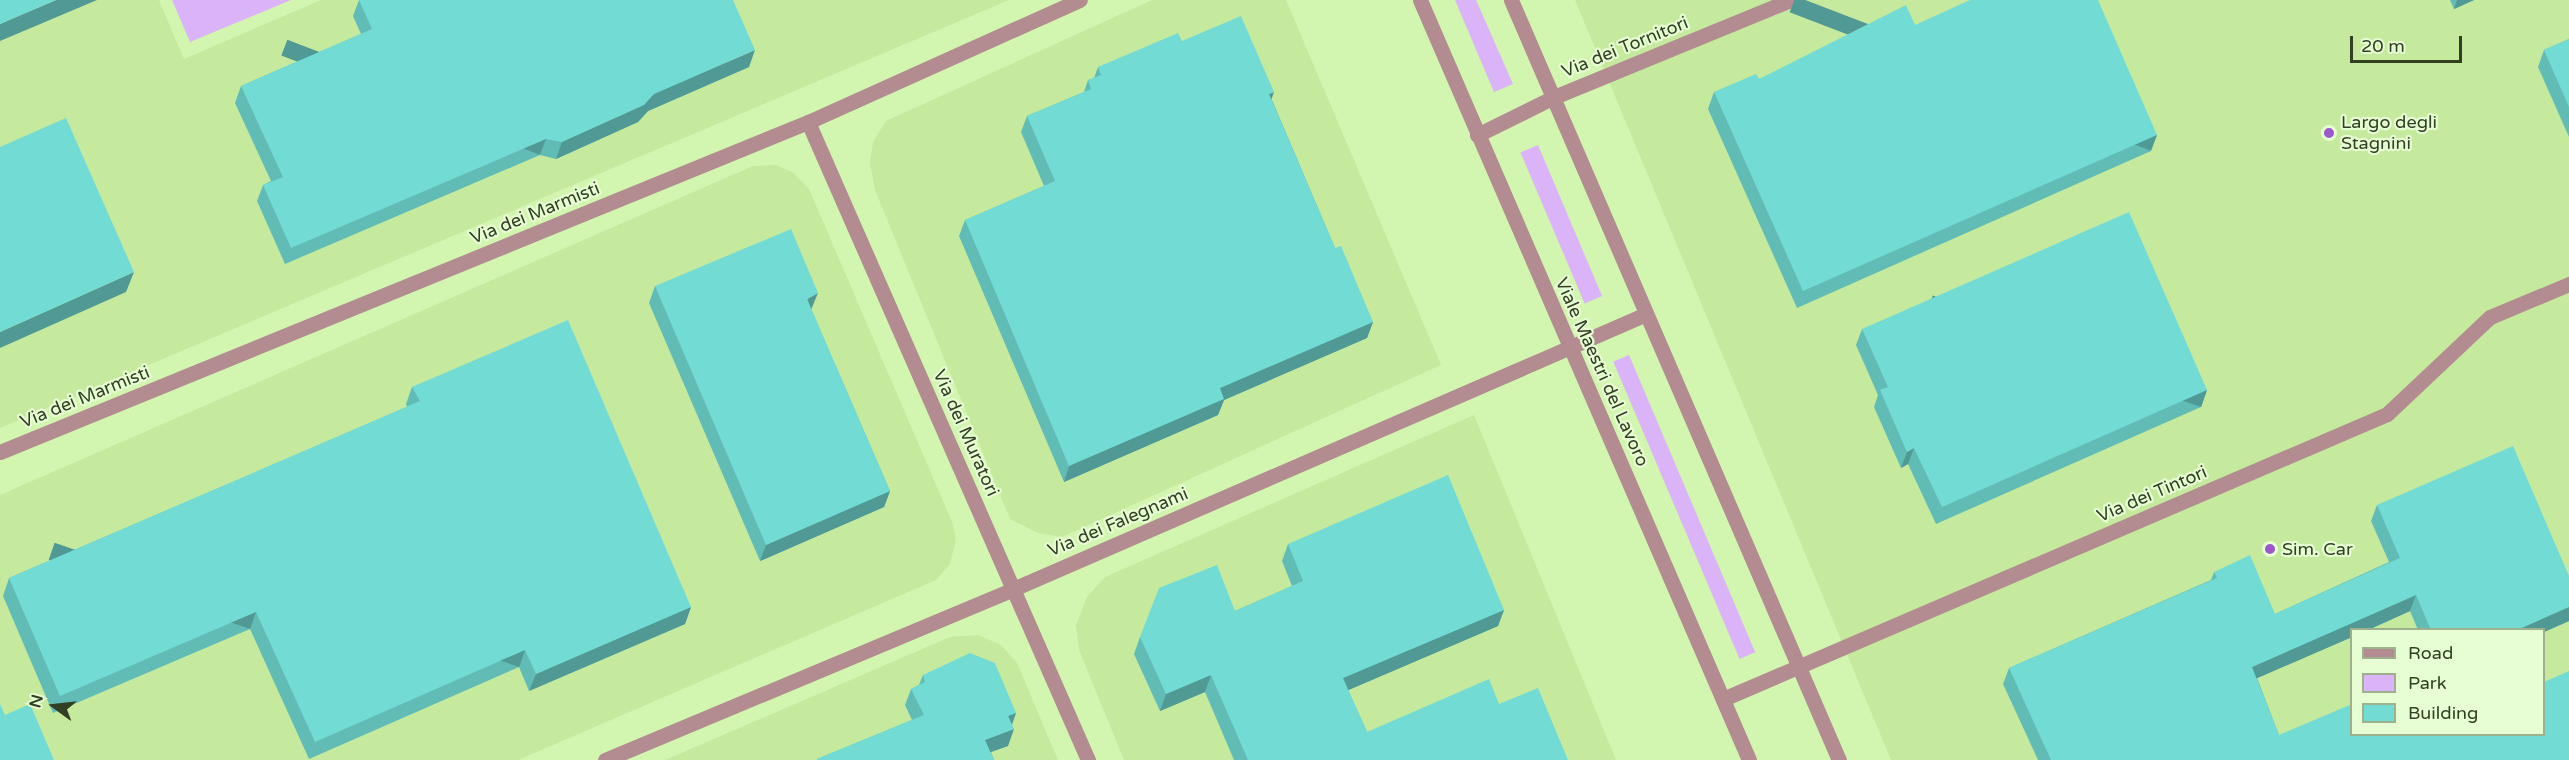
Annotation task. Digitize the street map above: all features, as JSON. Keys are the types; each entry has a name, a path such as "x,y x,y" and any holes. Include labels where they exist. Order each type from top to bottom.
{"street":[{"name":"Via dei Marmisti","path":"0,452 808,122 1080,0"},
{"name":"Viale Maestri del Lavoro","path":"1420,0 1749,760"},
{"path":"1511,0 1554,97 1644,315 1839,760"},
{"name":"Via dei Tornitori","path":"1477,135 1554,97 1791,0"},
{"name":"Via dei Muratori","path":"808,122 1088,760"},
{"name":"Via dei Tintori","path":"1723,699 2387,414 2490,317 2569,284"},
{"name":"Via dei Falegnami","path":"605,760 1013,589 1644,315"}],"shaded area":[{"path":"0,0 159,0 184,59 321,0 1009,0 0,428"},
{"path":"1152,0 1286,0 1441,365 1062,537 1038,533 1010,519 875,190 870,163 873,142 886,121"},
{"path":"1575,0 2569,0 2569,760 1891,760"},
{"path":"776,165 792,172 809,189 952,522 956,539 950,564 936,580 518,760 0,760 0,495 753,166"},
{"path":"1474,415 1616,760 1124,760 1079,650 1076,625 1087,597 1105,577"},
{"path":"978,635 1001,645 1017,663 1058,760 665,760 950,637"}],"green space":[{"path":"172,0 291,0 190,42"},
{"path":"1455,0 1476,0 1513,84 1494,92"},
{"path":"1538,145 1602,296 1585,303 1521,152"},
{"path":"1629,355 1755,652 1740,659 1613,362"}],"building":[{"path":"0,0 56,0 0,24"},
{"path":"359,0 733,0 755,50 654,94 644,105 562,142 546,139 291,248 263,185 283,177 241,86 372,29"},
{"path":"1970,0 2098,0 2157,135 1803,291 1714,92 1756,74 1759,79 1906,5 1915,25"},
{"path":"1241,16 1274,92 1269,94 1335,248 1341,246 1373,322 1220,388 1224,399 1069,466 965,220 1055,181 1027,116 1091,89 1088,80 1101,75 1098,67 1178,33 1182,41"},
{"path":"2569,39 2569,107 2544,50"},
{"path":"66,118 134,272 0,332 0,147"},
{"path":"2129,212 2207,390 1942,507 1914,448 1907,452 1880,390 1888,387 1862,329"},
{"path":"791,229 818,293 807,299 890,491 766,545 655,286"},
{"path":"568,320 691,607 536,674 525,650 315,742 256,612 60,696 9,578 420,401 412,387"},
{"path":"2513,446 2569,576 2569,607 2522,628 2430,628 2416,595 2252,667 2279,735 2350,705 2350,736 2545,736 2545,682 2569,671 2569,760 2051,760 2009,668 2217,578 2214,572 2250,555 2275,614 2400,558 2377,505"},
{"path":"1448,475 1504,610 1343,678 1367,732 1489,679 1499,704 1538,688 1568,760 1248,760 1211,675 1166,694 1140,637 1159,588 1217,565 1235,611 1303,581 1288,544"},
{"path":"970,653 995,663 1016,713 1008,716 1014,729 985,740 994,760 817,759 924,715 911,689 925,682 923,675"},
{"path":"0,704 5,715 30,704 54,760 0,760"}],"place":[{"name":"Largo degli Stagnini","path":"2329,133"},
{"name":"Sim. Car","path":"2270,549"}]}
